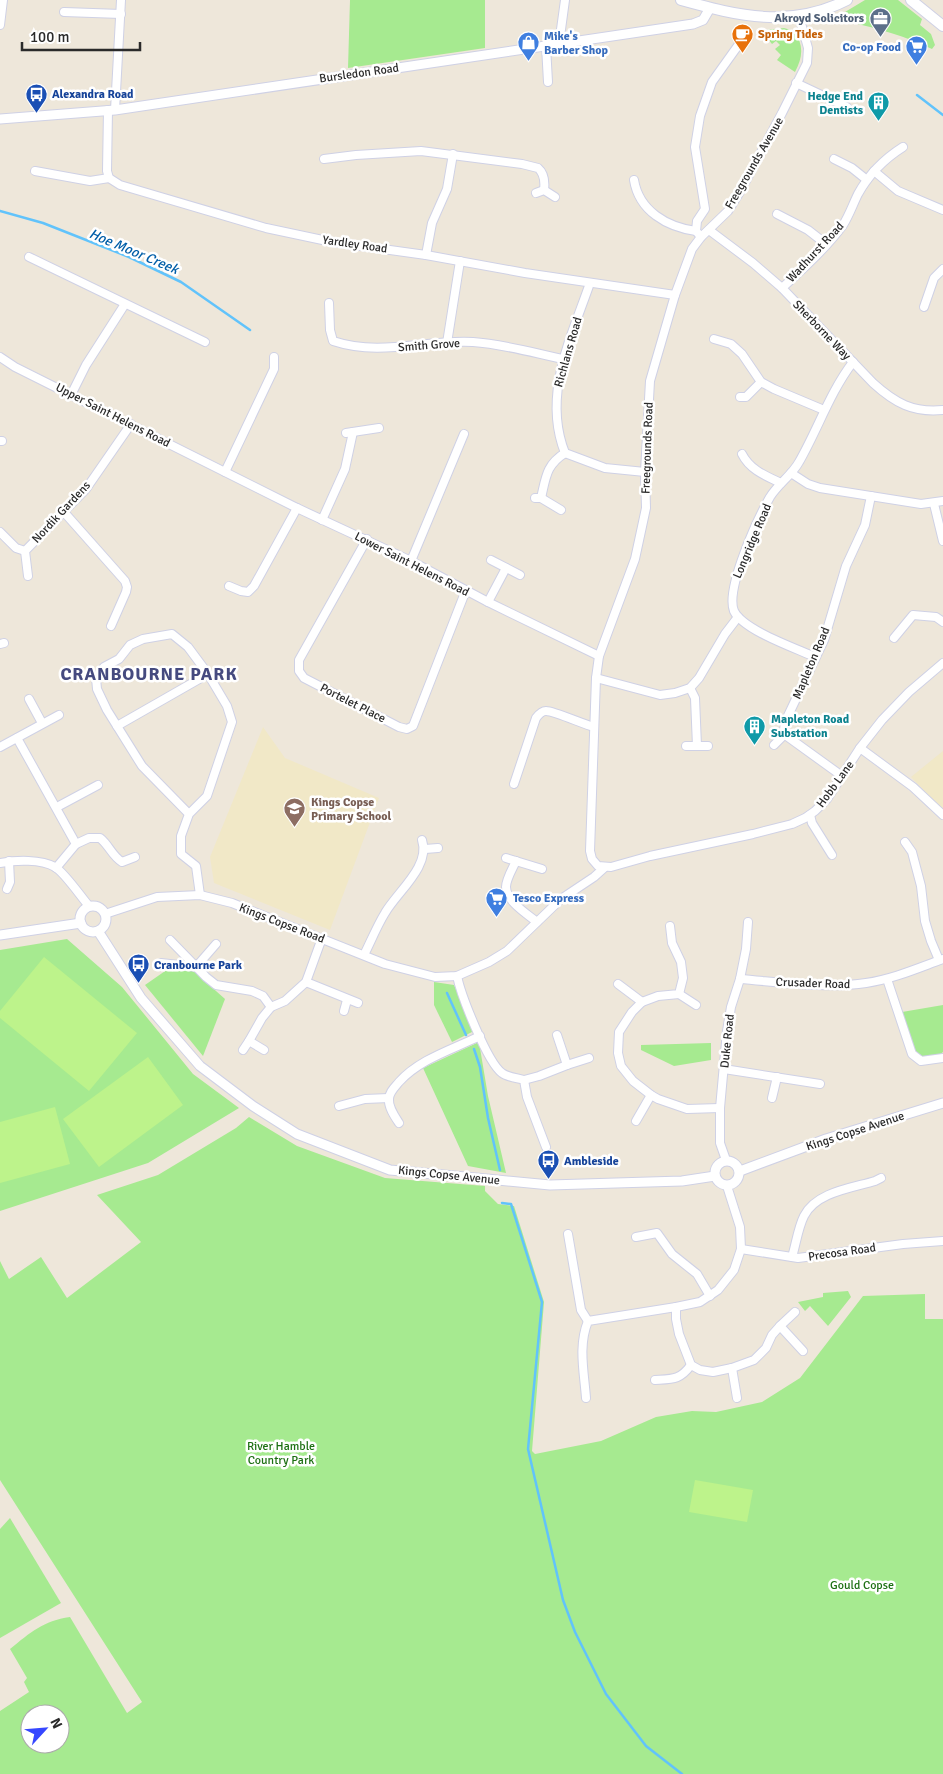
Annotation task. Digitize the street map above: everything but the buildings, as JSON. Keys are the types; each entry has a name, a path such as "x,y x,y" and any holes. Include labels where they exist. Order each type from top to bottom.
{"main road":[{"path":"681,0 710,8 762,18 798,16 821,12 847,0"},
{"path":"911,0 943,26"}],"street":[{"path":"0,25 2,0"},
{"path":"35,171 49,171 90,181 109,178 111,110 121,0"},
{"path":"559,44 565,0"},
{"name":"Bursledon Road","path":"0,120 111,110 693,24 703,20 710,8"},
{"path":"64,12 120,14"},
{"name":"Freegrounds Avenue","path":"699,234 709,230 728,211 741,190 782,113 809,56 798,16"},
{"name":"Freegrounds Road","path":"604,868 594,862 590,851 596,678 599,656 635,559 646,508 645,472 650,381 675,296 699,234 697,221 705,209 695,147 700,116 712,82 742,40"},
{"path":"546,46 548,82"},
{"path":"796,83 847,107"},
{"name":"Wadhurst Road","path":"782,288 806,266 844,224 867,180 874,171 888,156 903,147"},
{"path":"324,159 357,151 422,151 530,166 544,169 545,180 540,192 555,197"},
{"path":"426,254 432,223 447,189 453,154"},
{"path":"834,159 852,168 867,180"},
{"path":"874,171 898,191 943,210"},
{"name":"Yardley Road","path":"109,178 120,185 266,228 332,242 426,254 525,273 675,296"},
{"path":"633,184 645,208 677,227 699,234"},
{"path":"777,214 808,230 826,244"},
{"name":"Sherborne Way","path":"709,230 782,288 880,389 908,408 943,410"},
{"path":"29,257 205,342"},
{"path":"447,343 460,261"},
{"path":"924,307 934,278 943,269"},
{"name":"Richlans Road","path":"565,453 559,436 556,390 563,359 590,283"},
{"name":"Smith Grove","path":"329,303 330,330 333,341 346,345 382,349 474,342 563,359"},
{"path":"71,394 86,364 125,304"},
{"path":"714,339 731,344 742,354 761,382 824,410"},
{"path":"226,472 274,369 274,357"},
{"name":"Upper Saint Helens Road","path":"0,358 226,472"},
{"name":"Longridge Road","path":"738,617 732,602 735,581 752,537 767,505 781,483 799,463 840,379 853,362"},
{"path":"740,398 746,397 761,382"},
{"name":"Nordik Gardens","path":"25,551 86,489 131,424"},
{"path":"322,520 345,469 350,432 379,428"},
{"path":"411,561 464,434"},
{"path":"561,510 538,498 555,459 565,453 606,468 645,472"},
{"path":"742,460 757,472 781,483"},
{"name":"Lower Saint Helens Road","path":"226,472 322,520 367,539 488,602 599,656"},
{"path":"791,473 808,484 820,488 922,504 934,504 943,501"},
{"name":"Mapleton Road","path":"785,734 785,722 824,640 846,566 865,525 871,496"},
{"path":"934,504 943,541"},
{"path":"229,586 248,592 254,586 297,508"},
{"path":"64,511 125,581 126,592 111,626"},
{"name":"Nordik Gardens","path":"0,532 16,548 25,551"},
{"name":"Portelet Place","path":"367,539 299,660 299,671 304,678 399,727 407,729 413,726 466,590"},
{"name":"Nordik Gardens","path":"25,551 28,576"},
{"path":"491,560 520,575"},
{"path":"488,602 506,568"},
{"path":"894,638 913,615 936,617 943,622"},
{"path":"596,678 660,694 675,693 690,688 699,678 725,634 738,617 758,631 815,657"},
{"path":"189,814 142,766 97,690 96,678 104,667 119,659 130,645 143,639 172,634 188,647 208,674 227,706 232,722 207,796 189,814 181,836 181,854 196,866 200,895"},
{"name":"Hobb Lane","path":"604,868 611,868 659,854 792,824 810,815 827,799 860,748 882,720 909,692 943,663"},
{"path":"117,726 208,674"},
{"path":"690,688 694,698 697,746"},
{"path":"29,699 42,723"},
{"path":"513,780 539,714 545,711 551,712 594,727"},
{"path":"0,748 59,715"},
{"path":"774,745 785,734 842,776"},
{"path":"18,738 76,844"},
{"path":"686,746 708,746"},
{"path":"860,748 913,787 943,815"},
{"path":"57,807 98,785"},
{"path":"810,815 812,823 832,856"},
{"path":"56,868 76,844 89,838 100,838 108,844 116,859 122,862 135,857"},
{"path":"364,954 385,912 419,866 425,849 422,840"},
{"path":"905,842 916,850 925,920 931,941 941,960"},
{"path":"425,849 438,848"},
{"path":"506,858 542,869"},
{"path":"9,861 11,886"},
{"path":"0,863 9,861 45,863 56,868 89,906"},
{"path":"516,861 506,886 508,894 512,901 537,922"},
{"path":"589,1058 524,1080 503,1074 490,1060 460,990 456,976 489,962 507,951 561,899 604,868"},
{"name":"Kings Copse Road","path":"105,914 157,897 200,895 232,903 364,954 385,964 426,976 456,976"},
{"path":"89,906 98,907 105,914 105,923 98,931 89,931 81,923 81,914 89,906"},
{"name":"Duke Road","path":"726,1160 720,1143 720,1108 731,1007 740,979 746,948 748,922"},
{"path":"0,934 81,923"},
{"path":"670,926 672,943 681,962 683,978 679,994"},
{"name":"Kings Copse Avenue","path":"98,931 141,998 200,1066 253,1106 297,1134 390,1170 550,1185 682,1182 715,1176"},
{"path":"243,1050 250,1042 262,1018 271,1007 285,1001 306,982 322,938"},
{"path":"170,940 216,985 252,991 263,996 271,1007"},
{"path":"196,967 216,944"},
{"name":"Crusader Road","path":"740,979 821,985 864,984 887,979 941,960"},
{"path":"161,963 196,967"},
{"path":"887,979 912,1054 921,1061 943,1058"},
{"path":"306,982 358,1003"},
{"path":"618,984 642,1002"},
{"path":"696,1004 679,994 658,996 642,1002 627,1019 619,1032 618,1053 621,1066 633,1081 651,1095 687,1109 720,1108"},
{"path":"344,1011 348,1000"},
{"path":"399,1120 390,1107 388,1098 392,1090 409,1071 429,1059 480,1036"},
{"path":"557,1036 567,1065"},
{"path":"250,1042 264,1050"},
{"path":"724,1069 820,1084"},
{"path":"772,1098 777,1076"},
{"path":"524,1080 527,1097 546,1147"},
{"path":"636,1121 651,1095"},
{"path":"339,1106 348,1106 365,1098 388,1098"},
{"name":"Kings Copse Avenue","path":"740,1171 826,1139 943,1104"},
{"path":"641,1112 649,1116"},
{"path":"726,1160 734,1162 740,1171 738,1180 727,1186 720,1183 715,1176 718,1164 726,1160"},
{"path":"792,1257 804,1216 811,1207 835,1193 881,1178"},
{"path":"588,1321 700,1302 718,1290 734,1270 741,1249 740,1227 727,1186"},
{"path":"636,1237 657,1233 672,1254 697,1274 710,1296"},
{"path":"568,1234 581,1310 588,1321"},
{"name":"Precosa Road","path":"741,1249 798,1258 943,1240"},
{"path":"676,1307 679,1334 691,1365 700,1370 714,1372 754,1360 766,1348 772,1335 794,1312"},
{"path":"586,1398 582,1352 583,1334 588,1321"},
{"path":"780,1326 802,1351"},
{"path":"655,1380 678,1378 691,1365"},
{"path":"732,1368 737,1398"}],"shaded area":[{"name":"Kings Copse Primary School","path":"263,727 285,758 379,798 330,930 214,883 210,857"},
{"path":"943,751 943,810 911,777"}],"green space":[{"path":"350,0 485,0 485,48 348,68"},
{"path":"865,0 898,0 922,19 920,25 931,34 935,45 932,49 892,33 850,22 851,17 845,12"},
{"path":"784,28 794,31 800,41 801,56 795,72 777,60 781,55 775,49 780,45 776,41 772,44 768,39 767,30"},
{"path":"67,939 122,987 193,1074 239,1108 148,1163 0,1211 0,950"},
{"path":"44,957 137,1033 89,1091 0,1018 0,1011"},
{"path":"181,960 225,999 203,1056 145,985"},
{"path":"434,982 454,985 474,1031 452,1042 434,1005"},
{"path":"943,1005 943,1052 939,1055 922,1057 915,1052 902,1012"},
{"path":"479,1042 488,1096 506,1173 468,1166 423,1068"},
{"path":"711,1043 711,1060 674,1066 641,1050 641,1045"},
{"path":"148,1057 183,1105 99,1167 63,1119"},
{"path":"55,1107 70,1164 0,1183 0,1122"},
{"name":"River Hamble Country Park","path":"249,1117 297,1146 385,1178 485,1186 485,1191 498,1204 514,1206 544,1302 532,1451 535,1454 601,1441 656,1417 692,1411 716,1412 762,1402 800,1378 863,1296 925,1294 925,1319 943,1319 943,1774 0,1774 0,1711 29,1692 24,1682 27,1678 10,1649 31,1632 45,1624 70,1617 127,1713 142,1702 0,1480 0,1261 9,1279 41,1257 67,1298 141,1242 97,1195 158,1175 236,1128"},
{"path":"848,1291 851,1297 828,1326 810,1306 805,1311 798,1302 823,1297 823,1293"},
{"path":"695,1480 753,1490 747,1522 689,1512"},
{"path":"10,1518 61,1603 0,1638 0,1529"}],"waterway":[{"path":"917,95 943,115"},
{"name":"Hoe Moor Creek","path":"0,211 43,223 129,257 181,282 250,330"},
{"path":"447,993 466,1035"},
{"path":"474,1049 480,1067 488,1118 500,1170"},
{"path":"502,1203 511,1204 542,1302 528,1449 563,1600 575,1632 606,1694 646,1746 682,1774"}],"place":[{"name":"Akroyd Solicitors","path":"880,37"},
{"name":"Spring Tides","path":"742,53"},
{"name":"Mike's Barber Shop","path":"528,62"},
{"name":"Co-op Food","path":"917,66"},
{"name":"Alexandra Road","path":"36,113"},
{"name":"Hedge End Dentists","path":"879,122"},
{"name":"Mapleton Road Substation","path":"755,745"},
{"name":"Kings Copse Primary School","path":"295,828"},
{"name":"Tesco Express","path":"497,917"},
{"name":"Cranbourne Park","path":"138,984"},
{"name":"Ambleside","path":"548,1180"}],"district":[{"name":"CRANBOURNE PARK","path":"149,674"}],"park label":[{"name":"Gould Copse","path":"862,1585"}]}
